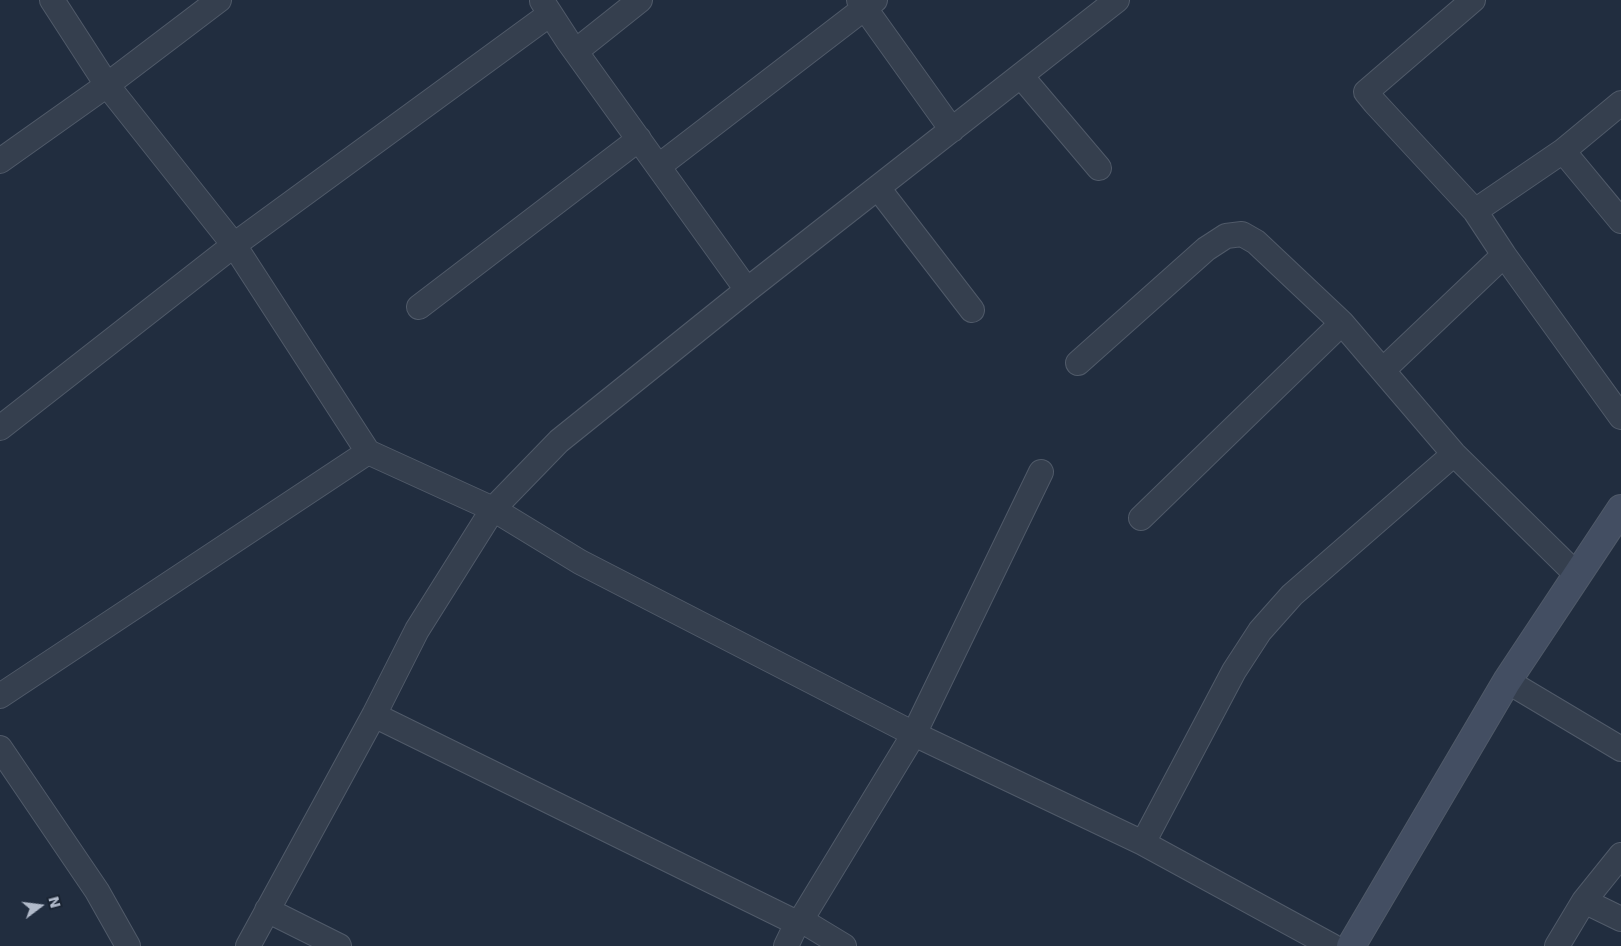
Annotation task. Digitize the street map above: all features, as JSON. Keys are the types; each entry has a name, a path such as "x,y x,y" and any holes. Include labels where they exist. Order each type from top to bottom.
{"main road":[{"path":"1351,946 1507,681 1621,509"}],"street":[{"path":"52,0 107,85 234,245 368,452 493,509 580,562 914,734 1143,843 1332,946"},
{"path":"0,161 107,85 218,0"},
{"path":"576,52 640,0"},
{"path":"248,946 374,715 417,630 493,509 559,441 747,290 1118,0"},
{"path":"1473,0 1366,92 1474,211 1621,417"},
{"path":"659,166 866,3 952,130"},
{"path":"0,428 234,245 545,7 747,290"},
{"path":"1021,76 1099,168"},
{"path":"1474,211 1563,151 1621,103"},
{"path":"418,306 639,139"},
{"path":"1563,151 1621,221"},
{"path":"878,188 972,310"},
{"path":"1078,363 1206,249 1226,236 1242,234 1256,242 1342,324 1454,454 1577,575"},
{"path":"1383,370 1504,255"},
{"path":"1141,518 1342,324"},
{"path":"0,696 368,452"},
{"path":"1143,843 1234,671 1260,630 1292,596 1454,454"},
{"path":"786,946 799,921 914,734 1041,472"},
{"path":"1507,681 1621,749"},
{"path":"374,715 799,921 844,946"},
{"path":"0,748 97,891 128,946"},
{"path":"1558,946 1584,901 1621,854"},
{"path":"1584,901 1621,919"},
{"path":"267,910 339,946"}]}
